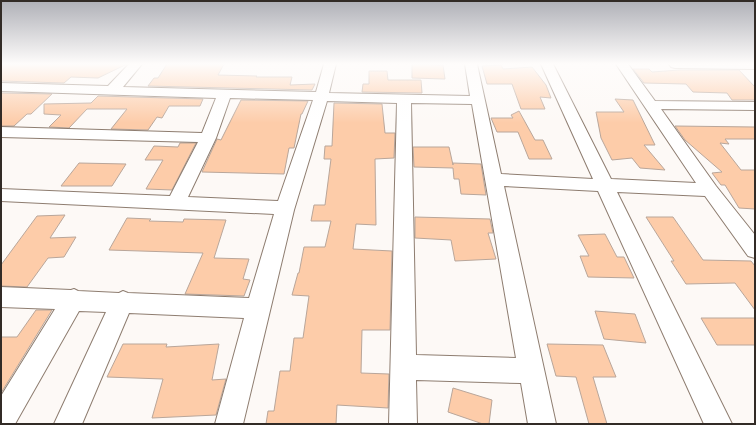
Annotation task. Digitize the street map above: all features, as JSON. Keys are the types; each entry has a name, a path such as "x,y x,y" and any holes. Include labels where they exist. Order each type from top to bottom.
{"street":[{"path":"112,90 118,84"},
{"path":"229,424 258,309 286,208 325,84"},
{"path":"475,84 542,424"},
{"path":"556,84 718,424"},
{"path":"636,84 710,190 755,250"},
{"path":"1,87 478,100"},
{"path":"176,203 208,138 225,93"},
{"path":"403,424 404,99"},
{"path":"651,104 755,106"},
{"path":"1,132 208,138"},
{"path":"494,180 710,190"},
{"path":"5,200 176,203 286,208"},
{"path":"1,296 258,309"},
{"path":"1,422 74,299"},
{"path":"68,424 123,301"},
{"path":"404,367 532,371"}],"building":[{"path":"150,84 315,84 312,90 148,86"},
{"path":"363,84 421,84 422,93 362,92"},
{"path":"487,84 545,84 551,98 540,97 545,109 521,109 512,84"},
{"path":"679,84 752,84 755,87 755,100 732,100 727,93 693,92 686,84"},
{"path":"1,93 52,94 31,114 27,114 14,126 1,126"},
{"path":"98,96 203,99 200,106 169,106 162,118 157,117 148,130 111,129 127,109 87,109 69,128 49,127 61,115 44,114 44,104 91,103"},
{"path":"615,99 633,100 655,145 644,145 665,170 640,168 632,158 612,160 601,138 596,112 624,112"},
{"path":"241,100 308,101 301,114 294,148 289,148 284,174 202,172 217,139 221,140"},
{"path":"334,103 382,104 385,133 395,133 394,158 375,159 376,225 356,224 353,249 392,251 390,330 362,330 361,373 389,374 388,408 337,405 336,424 266,424 268,411 274,411 280,371 290,371 294,338 303,338 309,296 292,295 299,273 304,247 325,247 331,221 311,221 314,205 325,205 331,159 324,159 325,146 332,146"},
{"path":"519,111 535,140 543,140 552,159 529,159 518,132 497,132 491,118 513,118 511,115"},
{"path":"675,126 755,127 755,139 725,139 729,144 720,143 741,170 755,170 755,209 739,208 725,185 721,185 712,173 722,172 685,140"},
{"path":"180,143 196,143 172,190 146,189 163,160 145,160 154,146 178,147"},
{"path":"413,147 449,147 453,165 453,163 481,164 486,195 461,194 459,179 454,179 453,168 414,167"},
{"path":"79,163 126,164 112,186 61,186"},
{"path":"65,215 50,238 76,237 64,257 48,258 27,287 1,286 1,265 37,216"},
{"path":"415,217 490,219 493,233 488,233 496,259 455,261 451,240 415,238"},
{"path":"646,217 673,217 703,260 751,261 755,266 755,310 735,283 686,284 671,261 674,261"},
{"path":"127,218 151,219 149,221 183,222 184,219 226,220 214,258 249,259 243,279 250,280 244,296 185,294 203,253 109,250"},
{"path":"605,234 617,257 624,257 634,278 588,277 580,256 589,256 578,235"},
{"path":"36,310 52,310 1,393 1,337 17,337"},
{"path":"595,311 635,314 646,343 604,339"},
{"path":"701,318 755,318 755,345 717,345"},
{"path":"123,344 167,344 166,347 219,344 212,380 226,379 216,415 152,418 163,379 107,377"},
{"path":"547,344 603,345 616,377 593,377 607,424 589,424 576,377 556,376"},
{"path":"453,388 492,400 489,424 483,424 448,412"}]}
